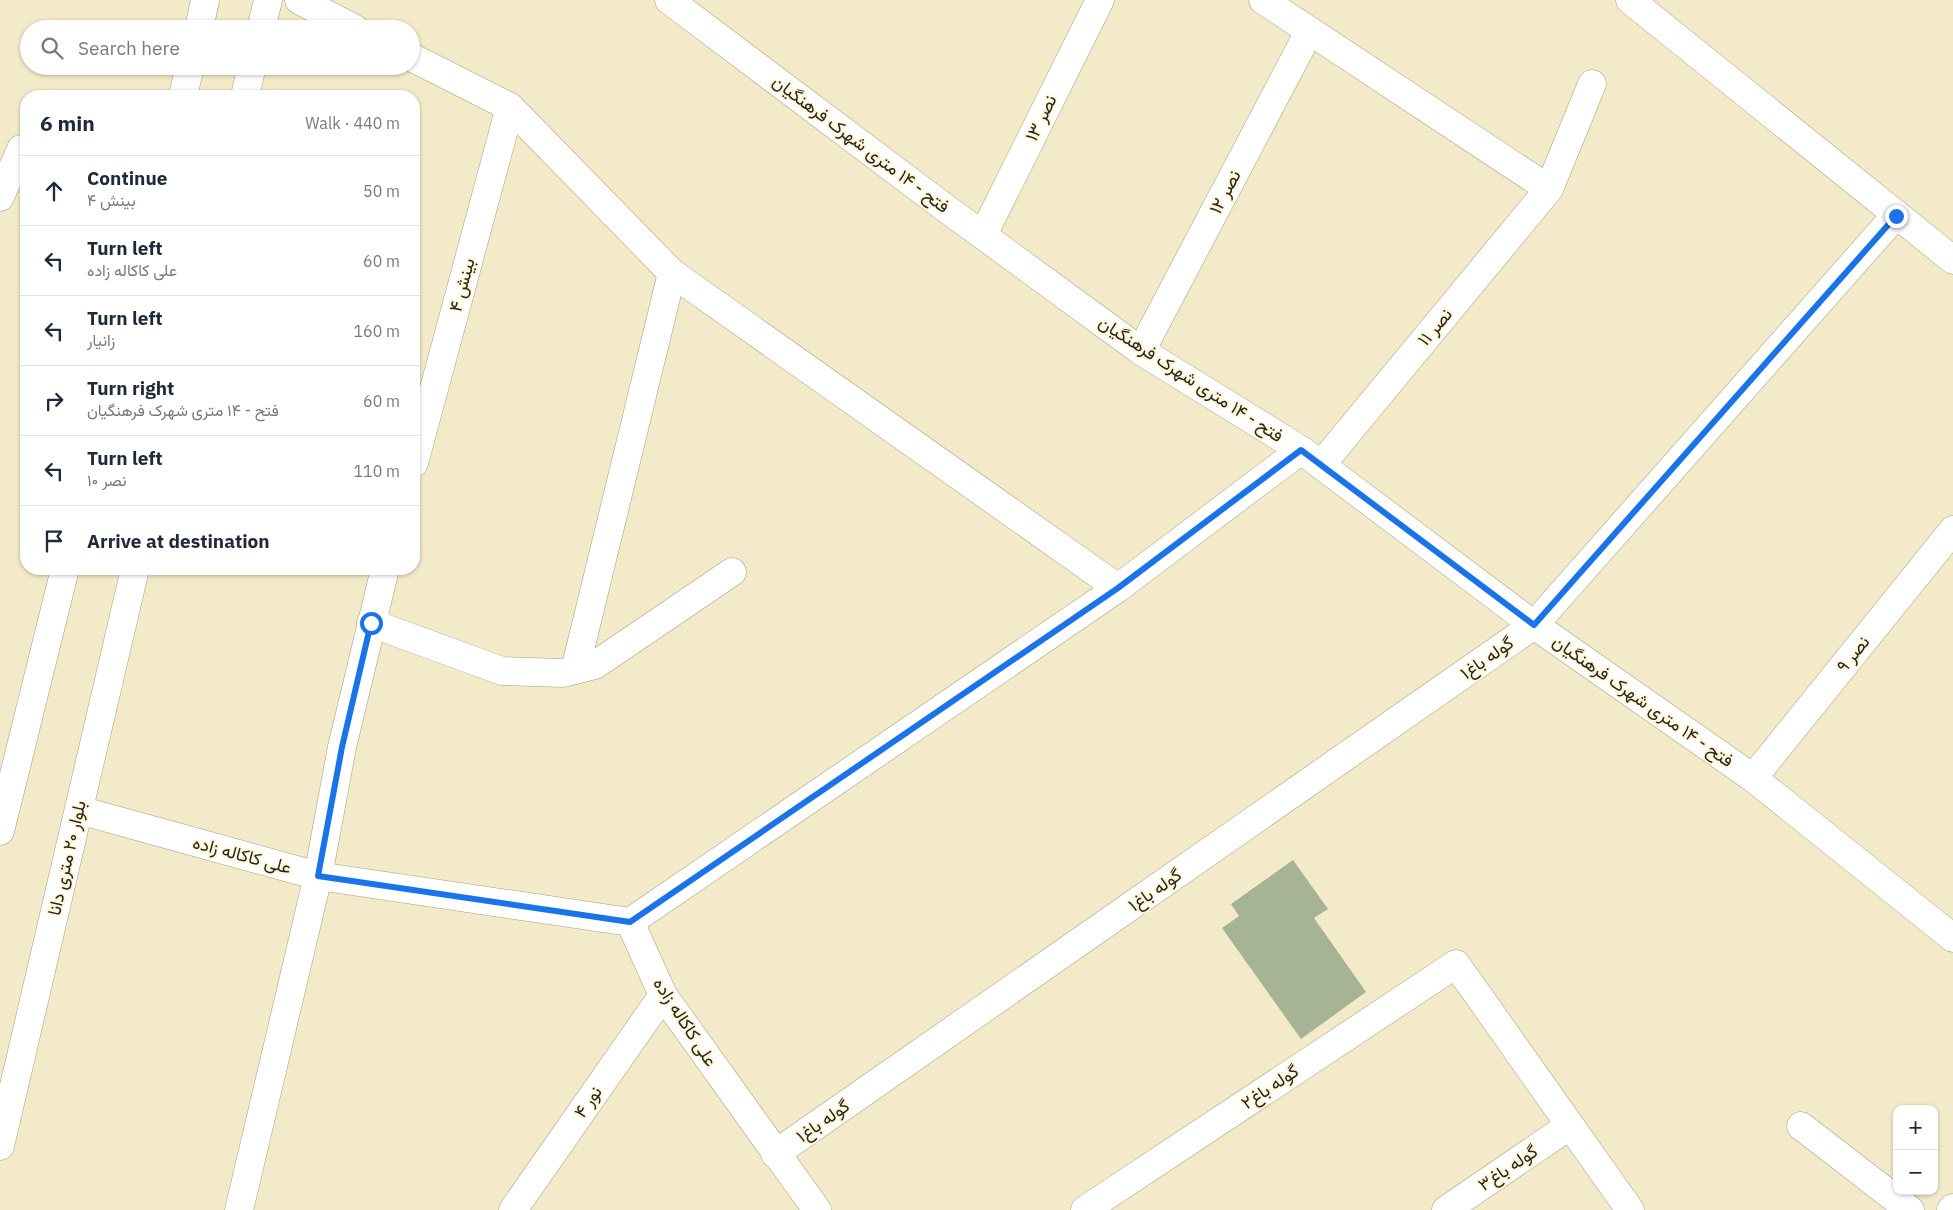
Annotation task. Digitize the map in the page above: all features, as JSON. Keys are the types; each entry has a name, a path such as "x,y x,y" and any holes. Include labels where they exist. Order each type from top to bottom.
{"street":[{"path":"200,20 205,0"},
{"path":"263,20 268,0"},
{"path":"299,0 338,20"},
{"name":"فتح - ۱۴ متری شهرک فرهنگیان","path":"669,0 983,236 1142,351 1311,457 1534,625 1754,778 1953,938"},
{"name":"نصر ۱۳","path":"983,236 1100,0"},
{"path":"1263,0 1549,189"},
{"path":"1630,0 1953,260"},
{"name":"نصر ۱۲","path":"1142,351 1310,32"},
{"path":"420,62 510,107 672,273 1118,588"},
{"path":"184,90 188,75"},
{"path":"246,90 250,75"},
{"name":"نصر ۱۱","path":"630,922 1311,457 1549,189 1592,84"},
{"name":"بینش ۴","path":"420,441 510,107"},
{"path":"0,197 16,147"},
{"name":"گوله باغ۱","path":"776,1154 1534,625 1896,216"},
{"path":"574,670 672,273"},
{"name":"نصر ۹","path":"1754,778 1953,530"},
{"path":"371,623 502,671 563,673 595,665 732,572"},
{"path":"0,831 7,768 63,575"},
{"name":"بلوار ۲۰ متری دانا","path":"0,1146 134,575"},
{"path":"240,1210 318,876 342,747 383,575"},
{"name":"علی کاکاله زاده","path":"79,810 318,876 630,922 663,995 816,1210"},
{"name":"گوله باغ۲","path":"1085,1210 1456,964 1569,1126"},
{"name":"نور ۴","path":"513,1210 663,995"},
{"path":"1569,1126 1630,1210"},
{"name":"گوله باغ۳","path":"1446,1210 1569,1126"},
{"path":"1802,1126 1910,1210"}],"building":[{"path":"1293,860 1328,909 1314,918 1366,992 1301,1039 1222,928 1239,916 1231,904"}],"route":[{"path":"371,623 342,747 318,876 630,922 1118,588 1301,450 1534,625 1896,216"}]}
